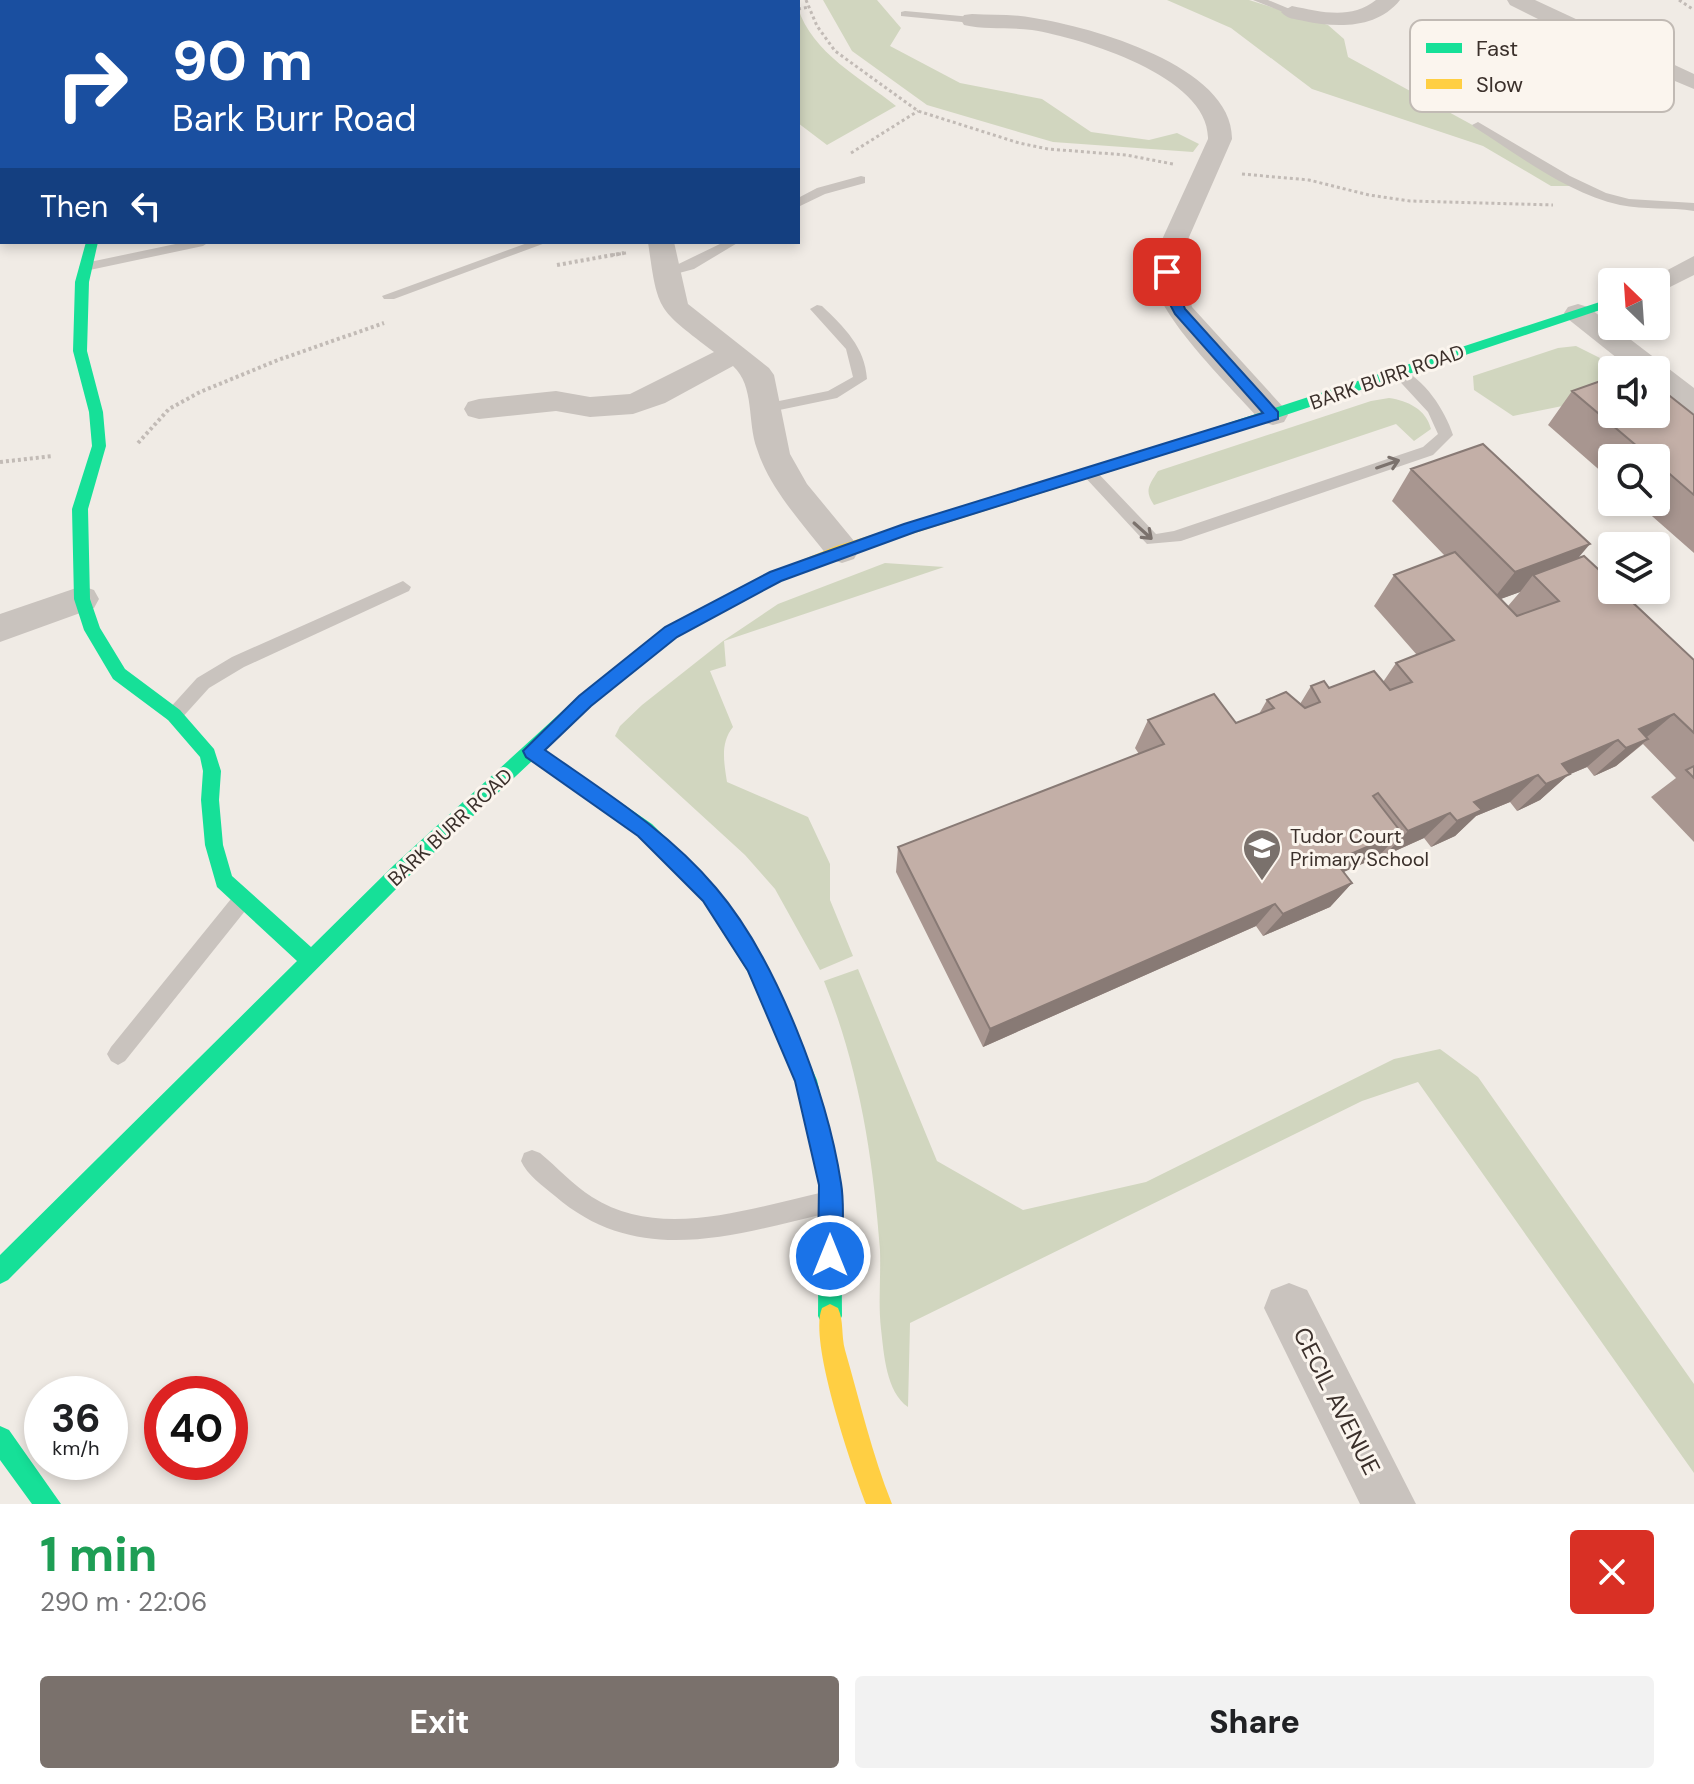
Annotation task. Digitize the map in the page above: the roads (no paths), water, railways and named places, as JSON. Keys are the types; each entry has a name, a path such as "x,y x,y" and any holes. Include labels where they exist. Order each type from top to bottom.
{"street":[{"path":"1292,12 1342,29 1389,0"},
{"path":"1518,0 1556,20"},
{"path":"972,20 1036,12 1079,35 1175,75 1209,103 1220,122 1220,139 1171,251 1167,272 1171,295 1180,311 1273,415"},
{"path":"1674,73 1694,82"},
{"path":"91,244 85,267 80,351 96,412 99,446 80,509 82,599 92,630 119,674 174,715 208,754 212,771 210,800 214,845 224,881 312,961"},
{"path":"661,244 670,298 677,310 759,375 768,435 775,456 789,481 842,550"},
{"path":"1670,278 1694,264"},
{"name":"BARK BURR ROAD","path":"0,1272 401,871 585,701 671,632 776,576 842,550 1090,474 1598,307"},
{"path":"1578,313 1633,356"},
{"path":"479,409 556,401 590,407 633,404 733,354"},
{"path":"1670,385 1694,404"},
{"path":"0,628 82,599"},
{"path":"532,751 645,830 710,895 755,965 806,1080 830,1185 830,1338 864,1465 879,1504"},
{"name":"CECIL AVENUE","path":"1289,1308 1380,1501"},
{"path":"0,1439 48,1504"}],"lane":[{"path":"1258,0 1292,12"},
{"path":"905,14 972,20"},
{"path":"1547,20 1552,18"},
{"path":"1478,125 1594,193 1624,202 1672,203 1694,207"},
{"path":"800,202 821,191 861,180"},
{"path":"85,267 194,244"},
{"path":"389,296 536,244"},
{"path":"668,272 689,266 729,244"},
{"path":"765,408 832,395 860,379 861,361 836,326 817,309"},
{"path":"1090,474 1153,540 1175,537 1428,451 1446,435 1443,421 1432,404 1399,373"},
{"path":"174,715 203,683 238,662 403,587"},
{"path":"118,1054 242,900"},
{"path":"532,1161 585,1205 633,1227 674,1232 830,1202"}],"place":[{"name":"Tudor Court Primary School","path":"1262,882"}]}
